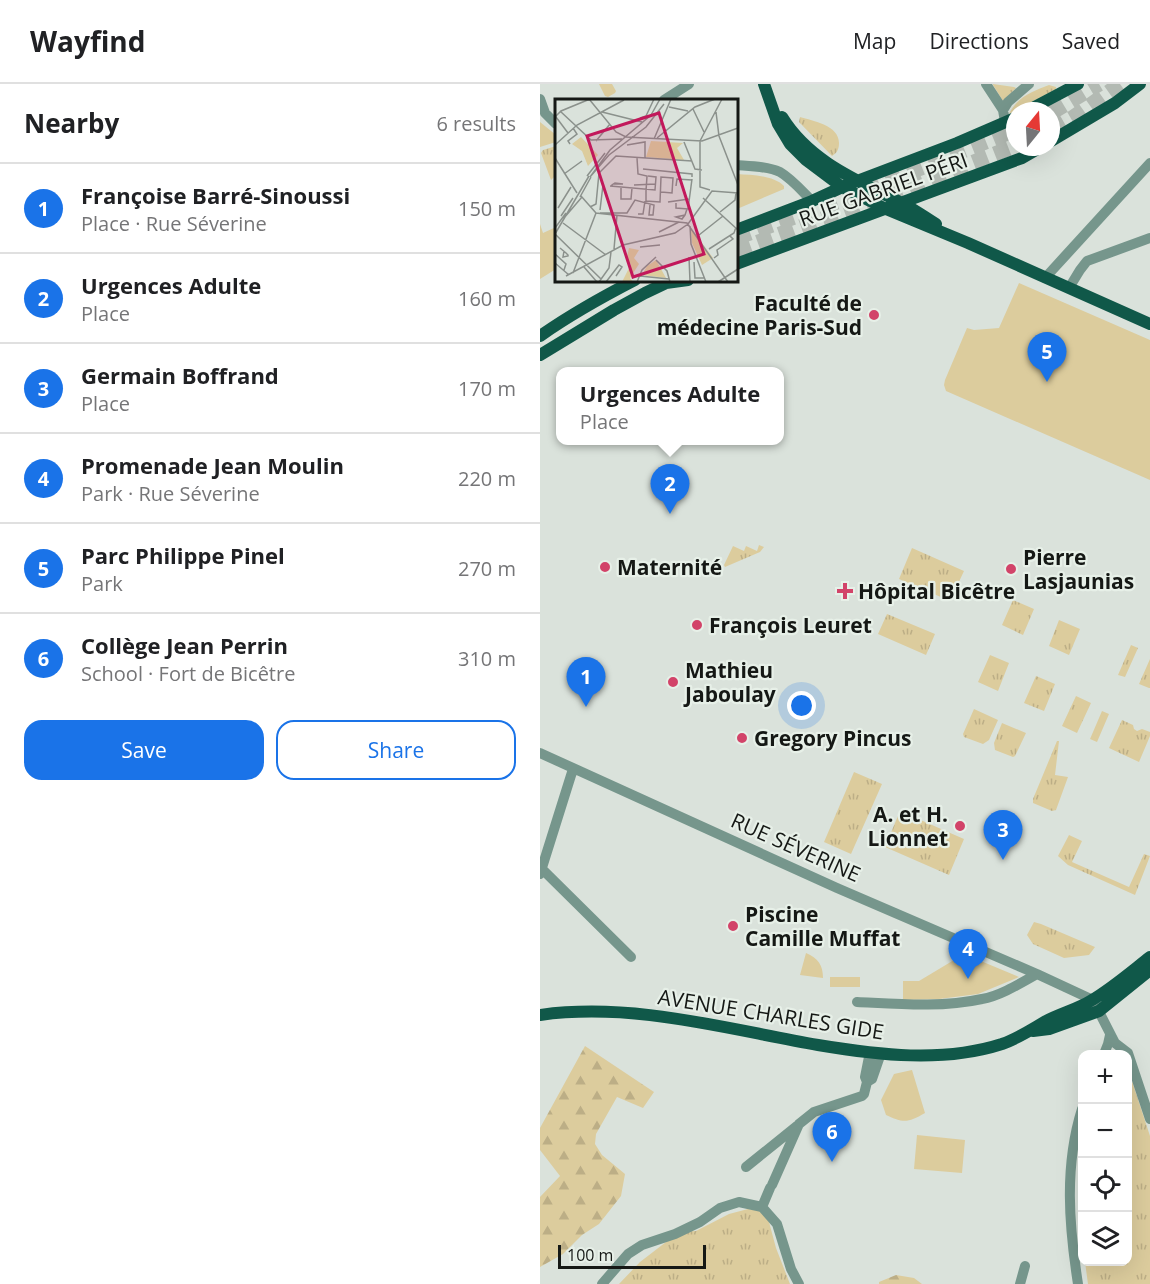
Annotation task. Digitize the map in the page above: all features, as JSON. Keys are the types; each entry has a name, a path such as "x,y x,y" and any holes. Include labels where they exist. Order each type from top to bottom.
{"main road":[{"path":"1060,136 1115,103 1140,84"},
{"path":"1042,102 1070,86"},
{"path":"766,90 797,139 817,157 968,243"},
{"path":"766,90 778,124 790,144 828,178 842,187 886,209 1150,324"},
{"name":"RUE GABRIEL PÉRI","path":"738,229 957,143 1006,118"},
{"name":"RUE GABRIEL PÉRI","path":"738,263 903,204 1025,156"},
{"path":"540,336 578,311 631,282"},
{"path":"540,355 614,309 671,282"},
{"path":"1096,1005 1150,957"},
{"path":"1096,1005 1150,970"},
{"name":"AVENUE CHARLES GIDE","path":"540,1014 627,1012 848,1050 930,1054 966,1052 1003,1043 1029,1032 1049,1029 1096,1005"}],"street":[{"path":"666,99 689,84"},
{"path":"986,84 1006,114"},
{"path":"1008,102 1029,84"},
{"path":"540,99 545,113 555,123"},
{"path":"1045,278 1150,164"},
{"path":"738,165 779,172 790,179 812,201"},
{"path":"1070,288 1087,261 1150,238"},
{"name":"RUE SÉVERINE","path":"540,753 1037,974 1096,1005"},
{"path":"573,769 541,872 631,957"},
{"path":"856,1002 924,1005 984,999 1014,987 1037,974"},
{"path":"1096,1005 1110,1035 1116,1044 1128,1053 1150,1119"},
{"path":"1105,1050 1110,1035"},
{"path":"746,1167 814,1112 864,1094 867,1082 865,1077 875,1053"},
{"path":"762,1207 799,1124"},
{"path":"1078,1124 1070,1170 1073,1250 1078,1284"},
{"path":"602,1284 628,1254 642,1245 675,1234 700,1222 720,1208 739,1202 762,1207 777,1224 791,1269 799,1284"},
{"path":"1020,1284 1025,1266"}],"green space":[{"path":"599,84 612,84 616,91 608,97 605,96"},
{"path":"993,84 1014,87 1016,88 1003,101"},
{"path":"1049,85 1056,87 1032,102 1017,102 1031,92"},
{"path":"800,117 818,122 835,132 839,143 835,154 832,156 799,122"},
{"path":"540,122 555,134 555,142 540,147"},
{"path":"555,146 555,176 551,180 541,153 543,150"},
{"path":"738,174 768,178 779,182 784,189 738,209"},
{"path":"540,224 543,233 555,227 555,270 540,279"},
{"path":"1019,283 1150,340 1150,480 946,391 945,380 967,328 974,330 999,328"},
{"path":"759,545 764,547 760,552 725,567 733,546 744,551 746,546 757,551"},
{"path":"912,548 964,571 950,601 899,579"},
{"path":"1013,600 1034,609 1023,635 1002,625"},
{"path":"887,614 935,634 926,655 878,634"},
{"path":"1059,620 1080,629 1069,655 1049,646"},
{"path":"1131,645 1138,648 1125,677 1118,675"},
{"path":"990,655 1009,663 998,691 978,682"},
{"path":"1150,659 1150,688 1149,688 1139,684"},
{"path":"1036,676 1055,684 1044,711 1024,703"},
{"path":"1076,696 1091,703 1077,733 1062,726"},
{"path":"974,709 998,720 989,740 983,744 964,737 963,734"},
{"path":"1102,711 1109,714 1097,742 1090,739"},
{"path":"1122,720 1133,725 1137,731 1142,729 1150,732 1139,762 1109,748"},
{"path":"1002,723 1026,733 1013,757 995,750 994,743"},
{"path":"1057,741 1059,741 1055,775 1068,777 1056,810 1052,811 1033,803 1033,799"},
{"path":"854,772 882,784 851,854 824,842"},
{"path":"900,811 964,839 949,875 885,847"},
{"path":"1069,835 1082,841 1072,862 1129,887 1144,854 1150,856 1135,895 1068,865 1058,856"},
{"path":"1034,922 1095,947 1089,955 1064,958 1033,944 1027,935"},
{"path":"806,953 819,963 823,978 800,975"},
{"path":"964,954 1019,977 978,994 939,999 903,1000 903,981 919,981"},
{"path":"830,977 860,977 860,987 830,987"},
{"path":"585,1046 654,1092 643,1108 617,1097 596,1134 595,1144 602,1155 625,1174 621,1196 599,1224 582,1235 563,1254 540,1267 540,1197 560,1176 540,1150 540,1128"},
{"path":"912,1070 925,1113 906,1121 886,1115 881,1100 894,1074"},
{"path":"1132,1081 1150,1136 1150,1284 1088,1284 1086,1266 1132,1266"},
{"path":"917,1135 965,1140 962,1173 914,1169"},
{"path":"748,1209 762,1211 769,1222 790,1284 619,1284 640,1262 679,1232 696,1231 729,1214"},
{"path":"896,1275 914,1278 922,1284 879,1284"}],"tunnel":[{"path":"1060,108 1099,84"},
{"path":"1060,125 1120,84"},
{"path":"738,237 839,201 1006,134"},
{"path":"738,249 1006,150"}],"place":[{"name":"Faculté de médecine Paris-Sud","path":"874,315"},
{"name":"Parc Philippe Pinel","path":"1047,382"},
{"name":"Urgences Adulte","path":"670,514"},
{"name":"Maternité","path":"605,567"},
{"name":"Pierre Lasjaunias","path":"1011,569"},
{"name":"Hôpital Bicêtre","path":"845,591"},
{"name":"François Leuret","path":"697,625"},
{"name":"Mathieu Jaboulay","path":"673,682"},
{"name":"Françoise Barré-Sinoussi","path":"586,707"},
{"name":"Gregory Pincus","path":"742,738"},
{"name":"A. et H. Lionnet","path":"960,826"},
{"name":"Germain Boffrand","path":"1003,860"},
{"name":"Piscine Camille Muffat","path":"733,926"},
{"name":"Promenade Jean Moulin","path":"968,979"},
{"name":"Collège Jean Perrin","path":"832,1162"}]}
